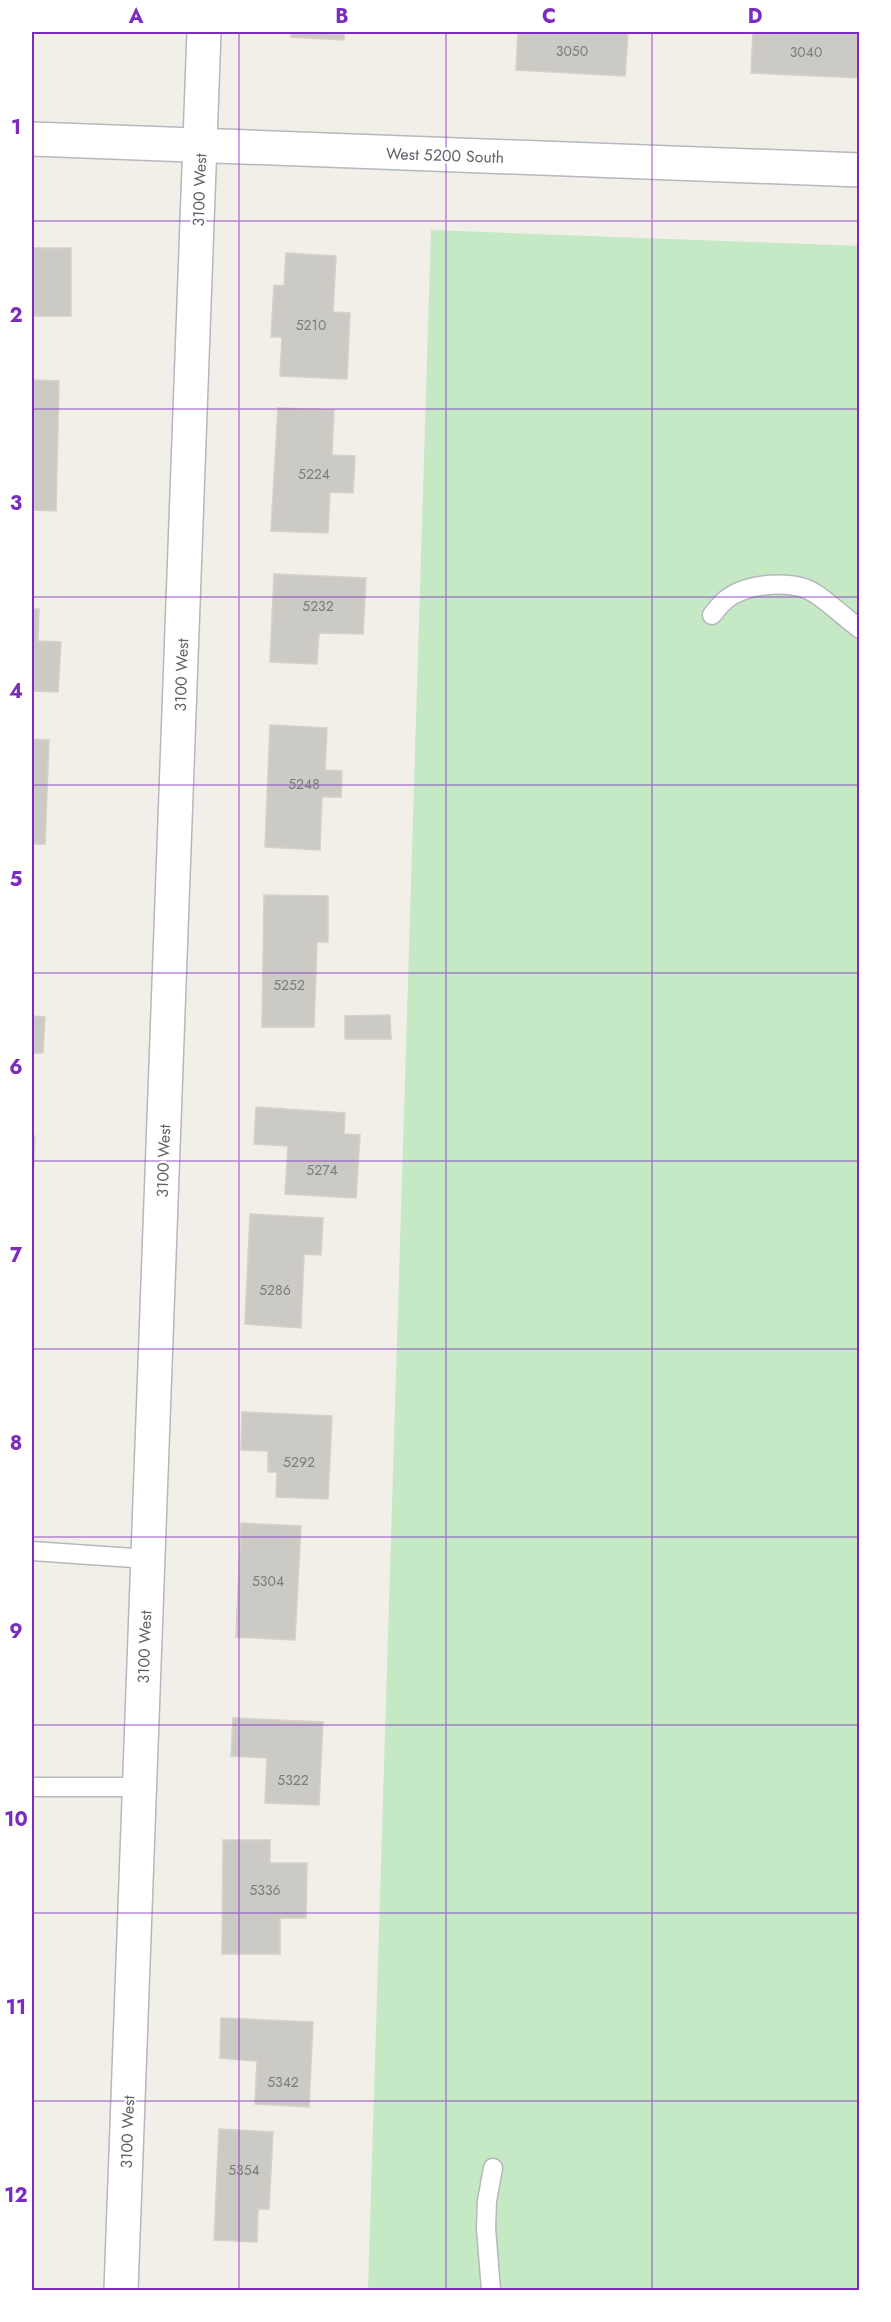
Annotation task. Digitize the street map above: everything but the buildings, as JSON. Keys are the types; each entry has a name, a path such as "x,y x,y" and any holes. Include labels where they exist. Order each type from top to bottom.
{"street":[{"name":"3100 West","path":"121,2290 204,32"},
{"name":"West 5200 South","path":"32,140 860,170"}],"lane":[{"path":"712,615 726,599 741,590 759,585 795,586 815,593 860,629"},
{"path":"32,1551 148,1559"},
{"path":"32,1787 139,1787"},
{"path":"491,2290 486,2228 493,2168"}],"green space":[{"path":"431,230 859,246 859,2290 368,2290"}]}
